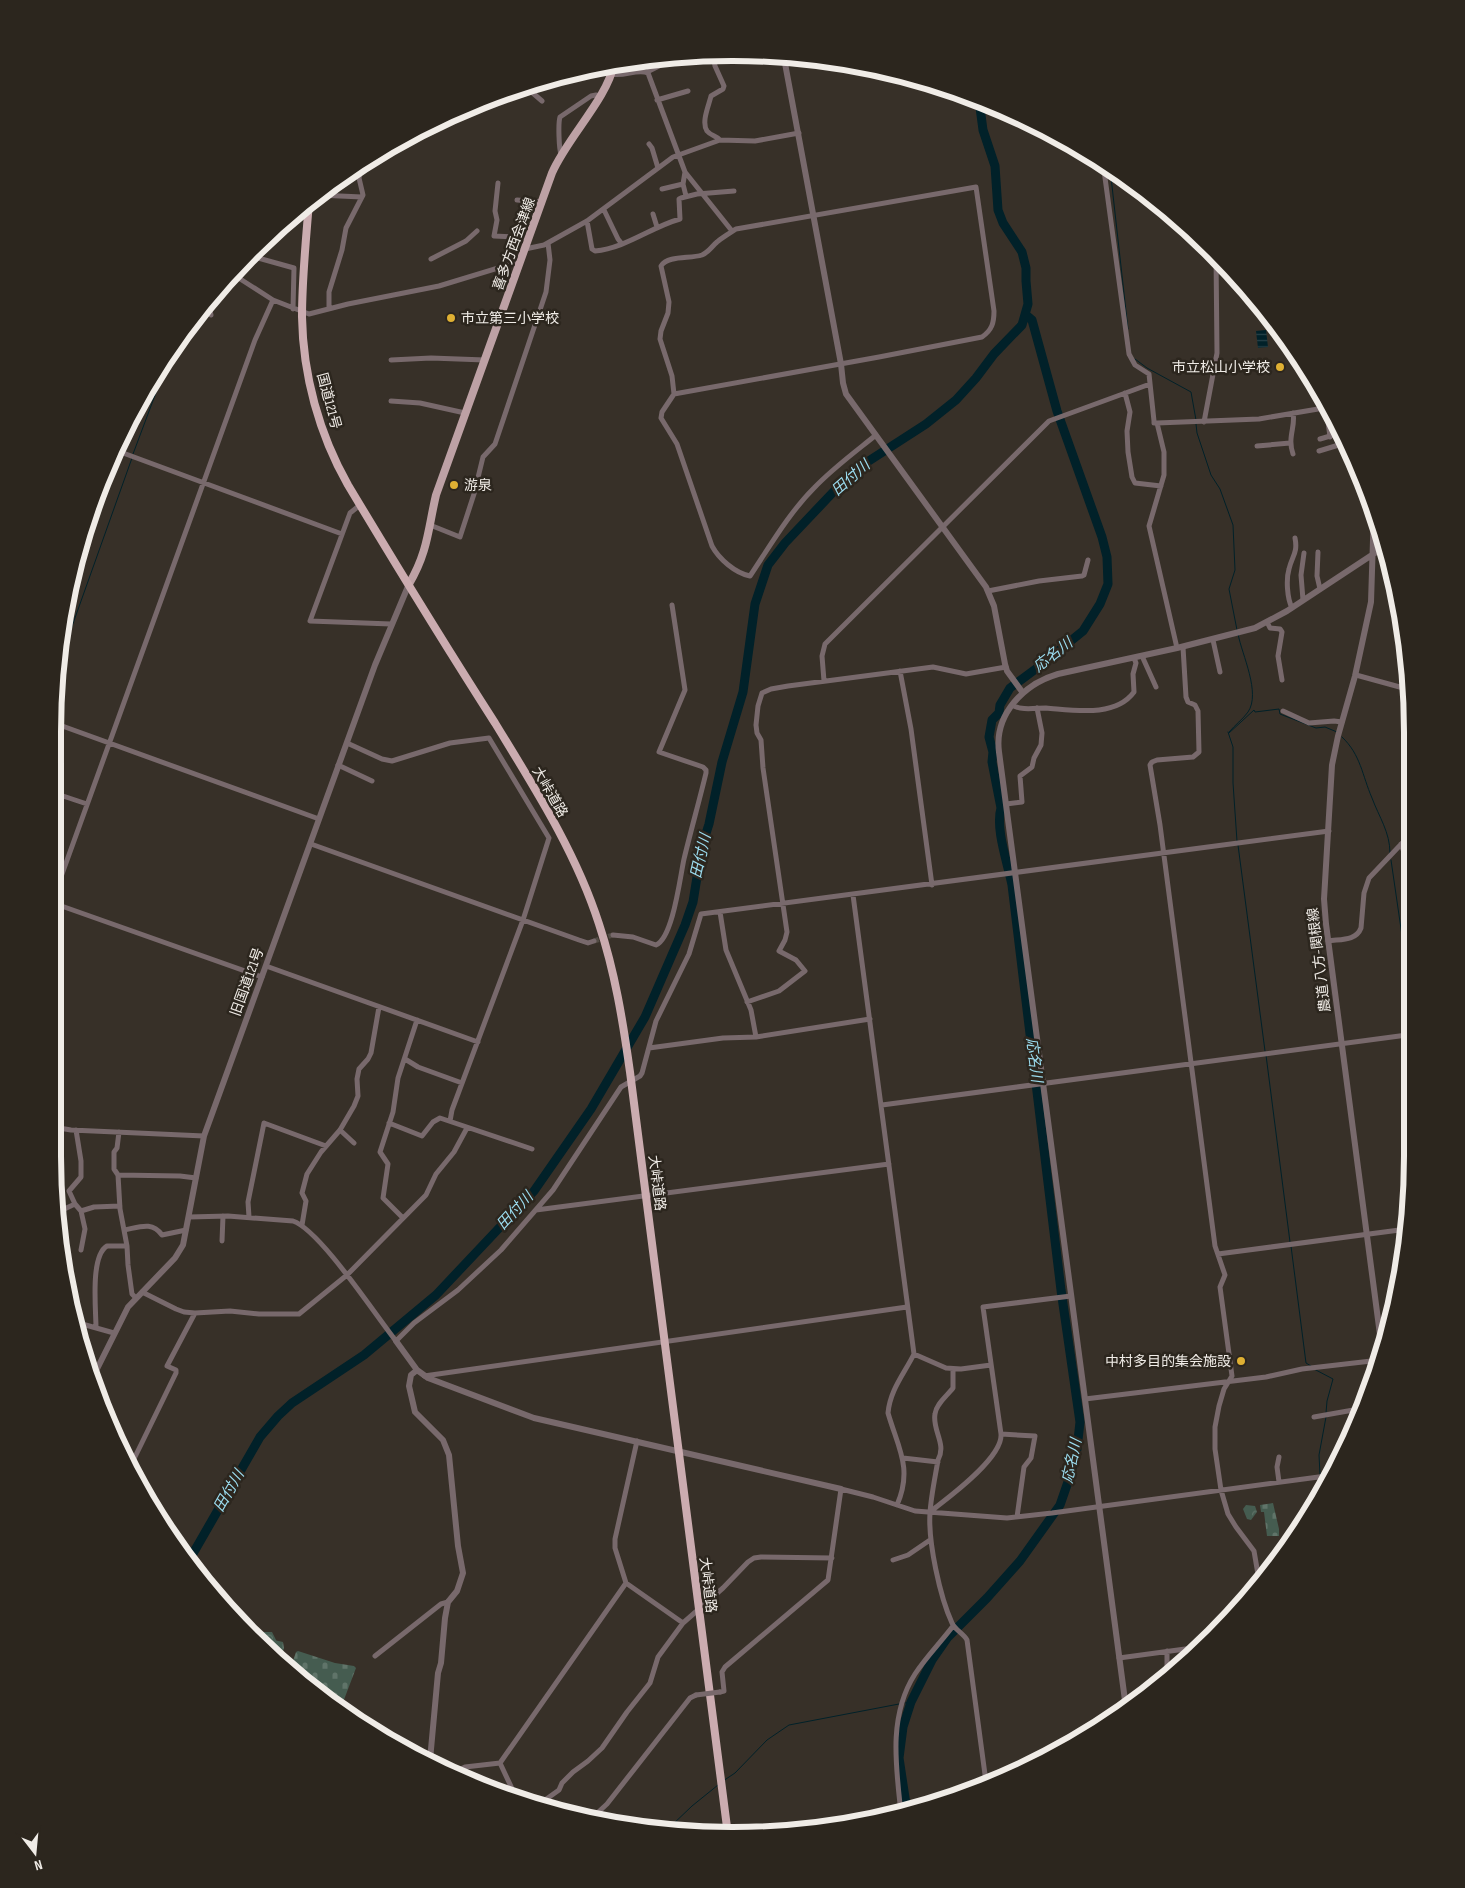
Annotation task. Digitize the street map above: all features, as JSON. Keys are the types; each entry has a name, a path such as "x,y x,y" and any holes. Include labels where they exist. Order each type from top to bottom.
{"highway":[{"name":"国道121号","path":"308,213 302,312 306,360 313,398 334,457 360,505 409,584"},
{"name":"大峠道路","path":"409,584 479,696 566,844 599,923 614,976 630,1072 727,1827"}],"main road":[{"name":"喜多方西会津線","path":"409,584 422,561 436,495 552,173 561,154 600,96 610,73"}],"street":[{"path":"714,62 724,86 723,89 711,96 705,126 708,132 720,140"},
{"path":"785,64 846,394 988,591 994,606 1006,667 1022,690"},
{"path":"617,72 622,76 641,71 646,72 659,66"},
{"path":"646,72 685,172 732,231"},
{"path":"657,100 688,91"},
{"path":"532,92 542,101"},
{"path":"561,154 558,123 560,117 591,96 600,96"},
{"path":"525,249 538,248 587,221 673,157 720,140 755,141 799,133"},
{"path":"649,144 658,168"},
{"path":"685,172 683,184 686,196"},
{"path":"329,308 329,292 342,250 346,228 363,195 361,174"},
{"path":"1106,175 1128,354 1135,365 1149,374 1154,423 1157,423 1164,452 1164,475 1149,526 1180,648 1186,697 1188,702 1195,705 1198,711 1199,752 1193,757 1162,759 1152,762 1150,765 1164,854 1215,1246 1225,1275 1220,1287 1232,1376 1224,1389 1215,1426 1215,1449 1221,1490 1228,1514 1254,1551 1258,1573"},
{"path":"498,183 495,211 497,220 494,236 518,237 528,240"},
{"path":"662,189 683,184"},
{"path":"674,394 982,337 990,330 994,320 994,311 976,187 732,231 702,255 669,260 663,262 661,266 669,302 668,313 660,339 672,376 674,394 662,412 661,418 677,444 712,546 720,558 736,570 750,576 788,519 813,489 835,467 878,438"},
{"path":"587,221 592,248 595,251 622,244 657,227 680,219 679,200 686,196 734,191"},
{"path":"330,196 362,198"},
{"path":"517,200 542,202"},
{"path":"604,210 622,244"},
{"path":"653,214 657,227"},
{"path":"431,258 466,241 477,232"},
{"path":"430,525 460,537 474,494 483,457 495,444 546,292 550,260 548,243"},
{"path":"258,258 294,268 293,309"},
{"path":"239,278 273,300 309,314 329,308 439,286 520,262"},
{"path":"1204,422 1217,353 1216,268"},
{"path":"61,875 258,333 273,300"},
{"path":"390,360 431,358 485,360"},
{"path":"824,681 822,656 825,644 1049,420 1150,384"},
{"path":"1125,393 1130,412 1127,440 1132,477 1135,483 1161,486"},
{"path":"392,401 420,403 465,413"},
{"path":"1157,423 1259,419 1320,409"},
{"path":"1293,413 1290,443 1293,454"},
{"path":"1328,423 1330,437"},
{"path":"1320,439 1334,435"},
{"path":"1257,446 1290,443"},
{"path":"1319,451 1339,445"},
{"path":"122,453 342,534"},
{"path":"360,505 355,507 350,513 310,622 391,624"},
{"name":"農道 八方-関根線","path":"1373,535 1371,602 1356,675 1332,765 1324,899 1380,1333"},
{"path":"1292,608 1288,592 1288,570 1296,551 1296,538"},
{"path":"1125,1700 1085,1399 1069,1296 998,741 1002,720 1006,711 1022,690 1050,676 1180,648 1245,631 1267,622 1292,608 1378,551"},
{"path":"1318,552 1317,571 1320,589"},
{"path":"1304,553 1301,575 1304,600"},
{"path":"988,591 1039,581 1082,576 1084,575 1088,560"},
{"name":"旧国道121号","path":"97,1370 124,1314 136,1298 178,1254 185,1239 204,1136 346,743 391,624 409,584"},
{"path":"613,935 633,937 656,945 661,942 674,909 706,773 703,767 659,752 685,690 672,605"},
{"path":"1267,622 1270,628 1280,629 1282,632 1278,656 1282,680"},
{"path":"1212,640 1220,672"},
{"path":"1142,656 1156,687"},
{"path":"1012,705 1018,708 1071,712 1104,710 1117,705 1134,692 1133,674 1136,662 1134,658"},
{"path":"747,1002 779,991 805,971 796,960 779,951 786,937 762,744 757,729 758,706 762,693 765,690 824,681 933,667 966,674 1006,667"},
{"path":"900,671 911,729 932,885"},
{"path":"1356,675 1402,688"},
{"path":"1006,804 1022,802 1020,776 1032,767 1034,758 1041,745 1042,733 1037,708"},
{"path":"1283,711 1309,723 1334,720 1342,722"},
{"path":"61,727 319,819"},
{"path":"346,743 382,759 392,761 450,743 489,738 550,838 523,920 452,1110 450,1121"},
{"path":"338,766 372,781"},
{"path":"61,795 86,804"},
{"path":"395,1339 458,1290 501,1250 553,1190 621,1088 640,1076 656,1020 689,954 699,918 703,914 1328,831"},
{"path":"1328,941 1356,937 1361,928 1364,893 1369,878 1404,841"},
{"path":"311,844 588,943 594,941"},
{"path":"1401,844 1404,852"},
{"path":"853,894 914,1354 895,1386 888,1407 888,1414 903,1458 904,1488 897,1505"},
{"path":"61,906 262,977"},
{"path":"720,912 726,950 747,1002 756,1037"},
{"path":"266,966 478,1042"},
{"path":"302,1225 306,1203 302,1193 304,1182 312,1166 340,1130 358,1099 358,1071 371,1053 379,1007"},
{"path":"648,1048 723,1038 756,1037 870,1019"},
{"path":"403,1218 383,1197 388,1164 380,1152 394,1106 398,1078 417,1020"},
{"path":"882,1105 1404,1034"},
{"path":"405,1059 418,1067 462,1083"},
{"path":"389,1123 422,1136 435,1120 440,1118 532,1150"},
{"path":"249,1217 248,1202 264,1122 326,1146"},
{"path":"61,1128 204,1136"},
{"path":"142,1292 179,1311 195,1313 235,1311 260,1314 298,1314 347,1275 428,1193 436,1174 454,1152 466,1128"},
{"path":"76,1130 81,1161 81,1177 69,1191 75,1204 81,1211 85,1232 81,1250"},
{"path":"340,1130 354,1143"},
{"path":"119,1132 117,1148 114,1152 114,1169 118,1175 120,1206 127,1246 132,1294 136,1298"},
{"path":"536,1210 889,1164"},
{"path":"118,1175 196,1178"},
{"path":"64,1209 75,1204"},
{"path":"81,1211 94,1207 120,1206"},
{"path":"222,1242 223,1216"},
{"path":"189,1217 249,1217 294,1221 302,1225 347,1275 417,1370 424,1376 534,1418 841,1489 915,1511 1018,1518 1322,1477"},
{"path":"124,1230 153,1226 158,1228 162,1235 186,1230"},
{"path":"1218,1254 1399,1230"},
{"path":"96,1328 95,1276 101,1251 107,1246 127,1246"},
{"path":"931,1512 955,1494 999,1448 1001,1434 984,1307 1069,1296"},
{"path":"424,1376 907,1307"},
{"path":"134,1459 174,1378 176,1370 167,1366 195,1313"},
{"path":"83,1324 114,1333"},
{"path":"914,1354 946,1368 953,1369 991,1365"},
{"path":"1085,1399 1266,1377 1302,1369 1371,1361"},
{"path":"953,1369 953,1388 938,1405 935,1413 941,1454 938,1462 931,1512 930,1540 943,1600 954,1626 967,1640 985,1777"},
{"path":"417,1370 411,1375 409,1386 415,1412 443,1440 449,1455 458,1546 464,1573 457,1591 448,1602 445,1618 430,1755"},
{"path":"1314,1416 1354,1410"},
{"path":"1001,1434 1035,1436 1031,1458 1024,1467 1022,1474 1018,1518"},
{"path":"637,1441 615,1539 615,1548 626,1583 683,1623"},
{"path":"1279,1457 1277,1467 1279,1482"},
{"path":"903,1458 938,1462"},
{"path":"598,1813 608,1804 690,1698 696,1695 724,1691 722,1672 725,1668 828,1580 841,1489"},
{"path":"893,1560 908,1555 930,1540"},
{"path":"545,1800 559,1790 562,1783 573,1772 602,1748 650,1683 658,1657 683,1623 754,1558 832,1558"},
{"path":"461,1769 500,1763 626,1583"},
{"path":"375,1656 441,1604 448,1602"},
{"path":"900,1805 895,1755 898,1721 903,1701 914,1675 954,1626"},
{"path":"1119,1658 1187,1649"},
{"path":"1167,1651 1167,1667"},
{"path":"500,1763 512,1789"}],"green space":[{"path":"1273,1503 1279,1536 1267,1536 1264,1512 1261,1512 1260,1505"},
{"path":"1246,1505 1255,1506 1257,1512 1251,1520 1247,1519 1243,1509"},
{"path":"260,1632 272,1632 282,1653"},
{"path":"268,1639 283,1642 283,1653"},
{"path":"296,1652 356,1668 343,1702 293,1662"}],"water":[{"path":"1266,330 1268,347 1258,348 1256,331"}],"waterway":[{"name":"田付川","path":"193,1554 260,1437 278,1416 292,1403 364,1355 436,1295 534,1191 591,1109 645,1017 693,902 702,846 709,824 722,762 743,692 755,604 768,565 785,543 838,487 861,466 926,424 956,400 994,354 1022,325 1028,304 1026,268 1022,252 1003,223 998,210 995,166 983,130 980,109"},
{"path":"1111,178 1128,329"},
{"name":"応名川","path":"906,1804 899,1758 903,1727 911,1702 932,1660 948,1637 1020,1561 1060,1505 1077,1449 1080,1422 1061,1290 1012,885 1001,836 1001,808 989,737 992,720 999,713 1000,705 1010,688 1083,631 1100,604 1108,584 1107,557 1102,537 1057,411 1032,320 1026,315"},
{"path":"200,324 205,321 205,318"},
{"path":"1135,359 1147,368 1191,392 1196,420"},
{"path":"133,454 160,383"},
{"path":"1196,424 1197,433 1211,475 1220,489 1233,525 1235,570 1229,589 1237,630"},
{"path":"68,636 132,458"},
{"path":"1229,732 1248,712 1252,695 1252,685 1238,634"},
{"path":"1229,733 1254,710 1255,712 1279,709 1280,714 1316,728 1325,727 1337,732"},
{"path":"1228,732 1233,747 1233,783 1237,841"},
{"path":"1342,737 1357,758 1386,831 1390,853"},
{"path":"1238,845 1265,1051"},
{"path":"1391,860 1404,949"},
{"path":"1266,1055 1290,1242"},
{"path":"1291,1246 1306,1363 1311,1366"},
{"path":"1314,1369 1333,1379 1326,1413"},
{"path":"1320,1474 1319,1455 1326,1417"},
{"name":"応名川","path":"905,1703 911,1702"},
{"path":"723,1781 735,1773 767,1740 789,1725 899,1704"},
{"path":"674,1824 718,1785"}],"tunnel":[{"path":"594,941 613,935"}],"place":[{"name":"市立第三小学校","path":"451,318"},
{"name":"市立松山小学校","path":"1280,367"},
{"name":"游泉","path":"454,485"},
{"name":"中村多目的集会施設","path":"1241,1361"}]}
